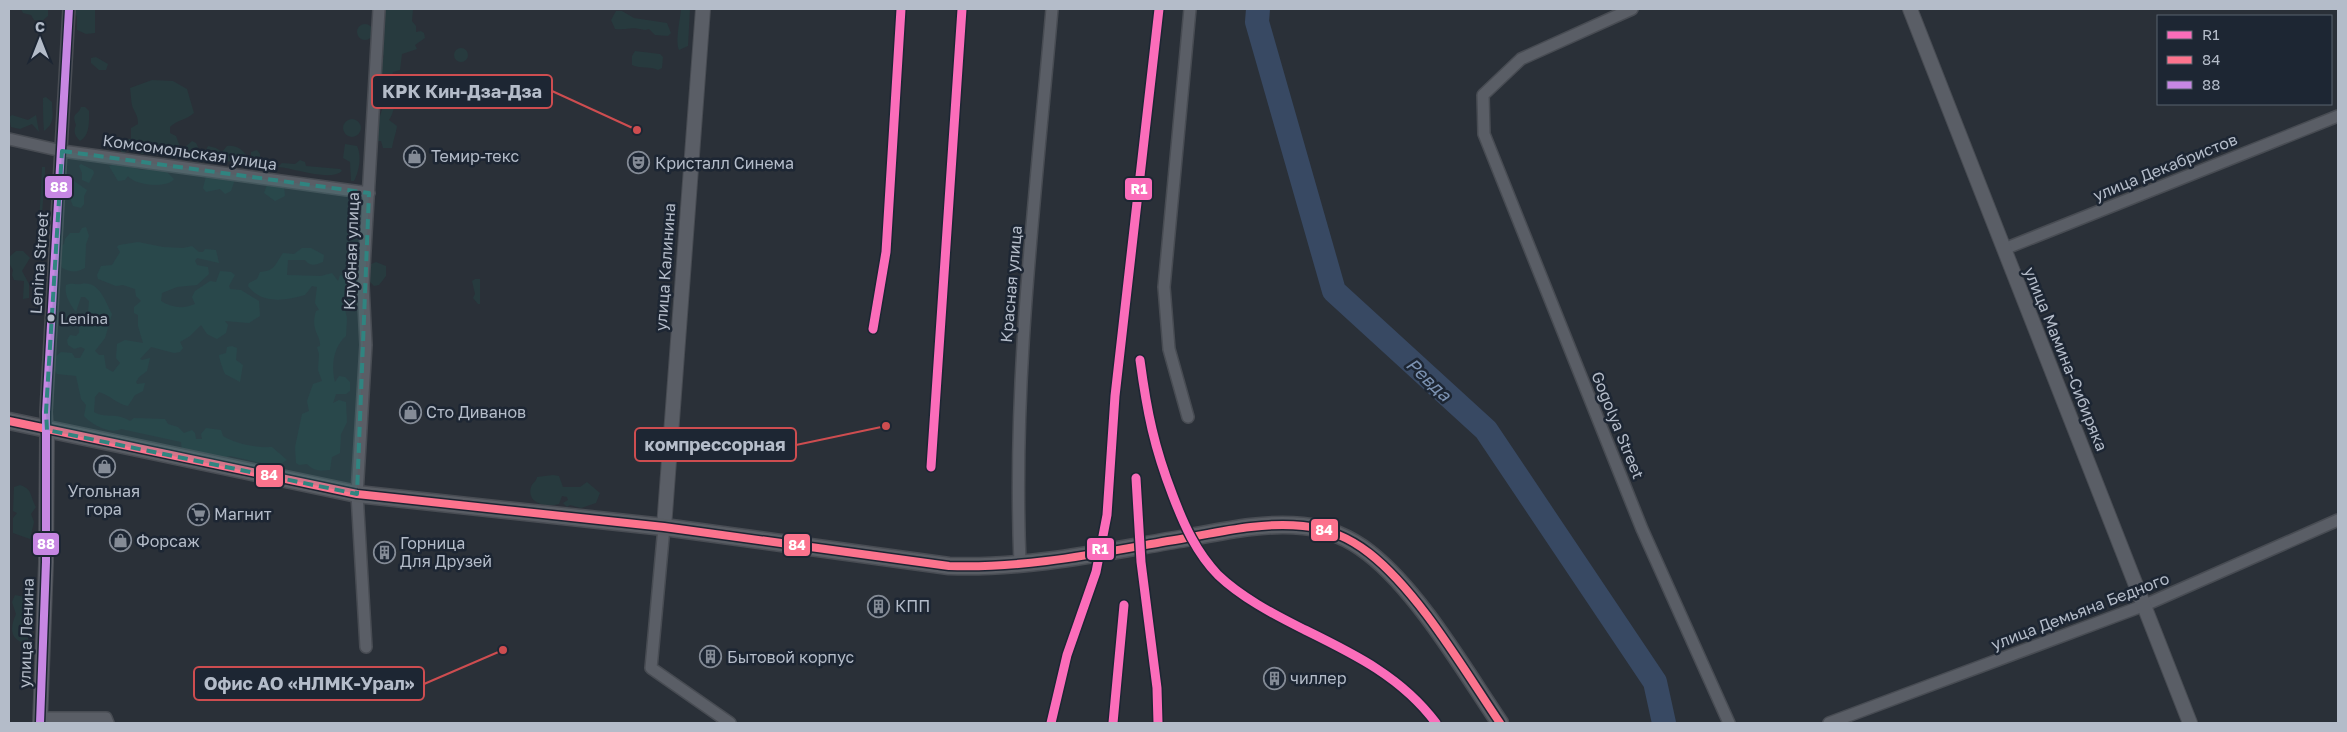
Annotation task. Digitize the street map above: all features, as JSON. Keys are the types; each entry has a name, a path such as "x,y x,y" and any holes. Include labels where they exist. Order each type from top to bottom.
{"main road":[{"path":"9,421 358,494 664,527 949,566 988,567 1066,558 1266,526 1303,526 1336,534 1367,551 1412,598 1500,723"}],"street":[{"name":"Lenina Street","path":"47,430 69,9"},
{"name":"Клубная улица","path":"366,647 358,494 366,345 364,285 379,9"},
{"name":"улица Калинина","path":"664,527 703,9"},
{"name":"Красная улица","path":"1020,563 1018,520 1020,385 1052,9"},
{"path":"1188,417 1169,349 1164,287 1190,9"},
{"name":"Gogolya Street","path":"1632,9 1521,60 1483,95 1484,134 1642,529 1729,723"},
{"name":"улица Мамина-Сибиряка","path":"1910,9 2190,723"},
{"name":"улица Декабристов","path":"2004,250 2338,116"},
{"name":"Комсомольская улица","path":"9,139 62,151 369,193"},
{"name":"улица Ленина","path":"41,721 47,430"},
{"name":"улица Демьяна Бедного","path":"1829,723 2145,605 2338,520"},
{"path":"664,527 651,668 730,723"},
{"path":"41,721 106,718 108,723"}],"highlighted area":[{"path":"62,151 369,193 357,494 47,430 46,412"}],"green space":[{"path":"21,9 48,9 48,16 42,21 34,20 31,15 23,13"},
{"path":"72,9 95,9 95,33 86,34 77,30 77,17"},
{"path":"380,9 413,9 412,21 416,26 416,32 421,31 424,33 425,38 415,45 417,49 402,54 400,70 393,72 392,75 397,82 397,96 389,120 397,126 392,148 383,148 381,141 374,141 372,124 379,119 383,107 377,90 380,57 383,58 384,56 381,54 378,24 384,16"},
{"path":"681,9 690,9 688,46 679,50 678,36"},
{"path":"616,11 622,11 634,18 667,23 671,33 668,36 655,35 649,29 615,29 611,20"},
{"path":"365,24 373,32 365,40 357,32"},
{"path":"458,48 464,48 468,55 464,62 458,62 454,58 454,52"},
{"path":"635,51 660,54 663,57 662,68 658,70 632,65 632,56"},
{"path":"96,57 108,64 106,70 99,70 91,63 91,58"},
{"path":"152,80 173,81 187,89 194,113 170,127 170,133 176,136 183,155 142,154 132,150 125,150 126,154 122,156 119,139 131,139 131,128 138,124 132,104 130,88"},
{"path":"46,97 52,102 52,121 44,131 43,98"},
{"path":"81,107 85,107 89,111 89,119 86,136 80,141 75,134 76,125 74,118"},
{"path":"12,115 28,120 36,115 39,132 32,124 20,129 11,127 9,117"},
{"path":"352,119 358,122 361,128 358,134 352,137 346,134 343,128 346,122"},
{"path":"192,141 196,143 199,149 206,150 208,146 222,152 227,146 233,146 241,149 247,156 251,157 251,152 257,150 260,158 269,161 270,164 269,166 254,161 251,164 240,166 231,161 220,163 213,158 186,155 185,147"},
{"path":"345,144 357,146 359,150 359,164 354,181 351,181 350,162 343,158"},
{"path":"300,160 305,162 306,166 340,169 342,171 336,174 321,175 278,167 282,163 295,164"},
{"path":"118,163 130,164 136,169 158,168 167,172 174,179 165,184 158,185 143,184 128,176 125,180 118,181 109,166"},
{"path":"81,164 93,170 94,173 89,183 82,180 79,166"},
{"path":"42,167 45,167 45,174 40,242 38,243"},
{"path":"206,176 235,179 231,191 225,194 220,189 206,192 203,188"},
{"path":"69,181 74,181 87,190 84,196 84,204 81,208 73,206 66,194"},
{"path":"274,184 284,187 285,196 275,201 264,193 267,185"},
{"path":"86,227 89,236 86,244 85,268 74,271 62,268 57,249 64,244 65,239 70,233 79,233 82,228"},
{"path":"138,242 163,247 183,248 192,246 199,252 203,252 205,249 216,250 219,263 197,258 195,261 197,265 208,267 209,274 197,285 177,287 162,293 161,301 178,307 187,307 195,304 192,297 195,291 210,281 216,282 220,271 231,272 235,275 229,286 230,289 241,290 259,301 260,316 249,323 225,321 228,325 226,333 217,339 207,334 201,325 190,336 180,342 183,348 180,352 174,353 151,347 140,359 150,358 147,371 136,382 137,384 145,383 143,391 135,395 128,406 99,392 95,397 94,412 125,418 130,421 134,418 165,419 168,424 178,427 184,433 192,430 195,433 196,439 202,439 201,434 206,428 221,430 223,436 240,443 272,447 287,460 282,463 261,463 230,456 219,460 182,452 181,442 121,429 106,430 84,416 86,405 81,399 76,376 57,374 54,370 56,356 61,352 72,353 75,358 80,358 85,349 81,347 74,349 68,345 67,340 70,335 76,336 79,333 80,315 88,313 89,301 85,297 81,297 76,312 67,296 66,285 92,285 97,288 104,298 112,314 105,338 95,351 99,355 104,355 106,368 113,372 120,363 116,358 117,344 125,340 143,343 138,326 138,315 134,313 134,307 141,301 136,296 135,289 123,285 116,286 98,279 97,275 101,266 112,265 120,252 117,247 119,245"},
{"path":"302,248 311,248 324,255 323,262 313,265 305,260 288,260 287,275 321,276 332,273 338,281 340,275 350,277 352,285 351,298 345,309 347,318 346,336 338,346 333,364 335,382 339,376 345,377 350,382 350,391 346,394 336,394 333,403 339,400 346,402 347,422 341,434 340,453 332,457 330,470 317,470 307,464 299,465 296,463 295,447 302,414 309,411 307,401 313,384 322,381 318,370 319,354 317,347 320,346 320,342 314,323 316,311 319,310 315,303 317,287 312,286 305,295 274,300 260,296 248,286 249,283 257,279 260,272 272,268 283,253 294,254"},
{"path":"16,251 23,251 30,258 22,271 29,284 29,298 23,299 24,281 14,280 12,275 13,270 9,263 9,257"},
{"path":"376,262 386,266 386,276 379,285 374,286 367,279 369,265"},
{"path":"480,279 480,304 473,298 475,294 472,281"},
{"path":"227,347 237,348 236,360 243,365 240,382 225,374 219,357 219,355 226,353"},
{"path":"559,476 563,487 580,487 587,482 600,493 596,503 581,508 570,505 567,507 563,503 568,500 567,497 562,496 559,504 554,505 544,505 534,501 530,493 537,477"},
{"path":"20,485 29,491 36,507 31,514 34,522 30,539 13,533 13,518 17,513 13,511 14,487"},
{"path":"15,595 25,597 36,607 30,621 32,630 28,640 21,642 14,637 12,630 16,614 12,602"}],"waterway":[{"name":"Ревда","path":"1258,9 1257,22 1334,291 1486,430 1655,682 1664,723"}],"transit line":[{"name":"88","path":"40,723 46,562 46,412 69,9"},
{"name":"R1","path":"873,329 886,252 901,9"},
{"name":"R1","path":"931,467 962,9"},
{"name":"R1","path":"1051,723 1067,655 1096,572 1107,515 1115,396 1159,9"},
{"name":"R1","path":"1140,360 1152,429 1166,478 1186,528 1210,566 1237,591 1279,617 1374,667 1407,692 1436,723"},
{"name":"84","path":"9,421 357,494 664,527 949,566 1009,565 1039,562 1258,526 1288,525 1312,527 1329,531 1354,543 1388,569 1440,633 1500,723"},
{"name":"R1","path":"1136,478 1141,562 1157,688 1158,723"},
{"name":"R1","path":"1113,723 1124,605"}],"place":[{"name":"КРК Кин-Дза-Дза","path":"637,130"},
{"name":"Темир-текс","path":"415,156"},
{"name":"Кристалл Синема","path":"639,163"},
{"name":"Lenina","path":"51,318"},
{"name":"Сто Диванов","path":"410,412"},
{"name":"компрессорная","path":"886,426"},
{"name":"Угольная гора","path":"104,467"},
{"name":"Магнит","path":"198,514"},
{"name":"Форсаж","path":"120,541"},
{"name":"Горница Для Друзей","path":"384,552"},
{"name":"КПП","path":"879,606"},
{"name":"Офис АО «НЛМК-Урал»","path":"503,650"},
{"name":"Бытовой корпус","path":"711,657"},
{"name":"чиллер","path":"1274,678"}]}
